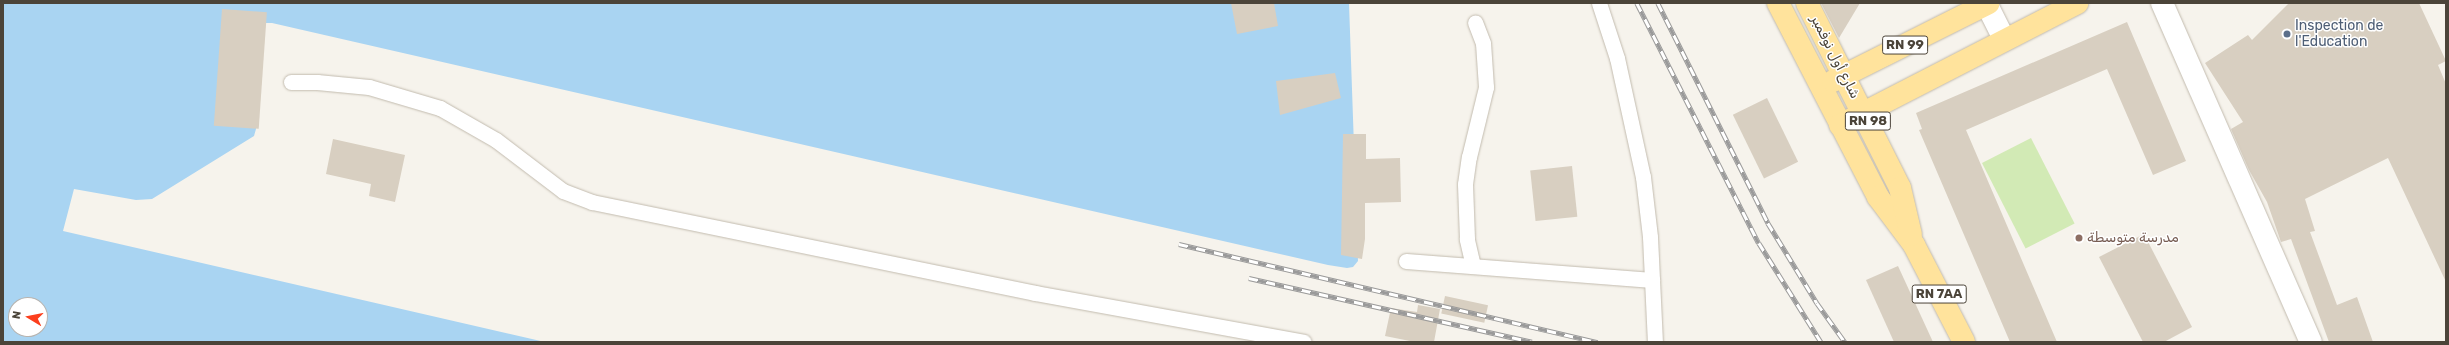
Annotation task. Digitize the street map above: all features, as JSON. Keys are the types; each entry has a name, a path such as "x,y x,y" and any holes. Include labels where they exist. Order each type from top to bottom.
{"main road":[{"name":"شارع أول نوفمبر","path":"1778,3 1821,87"},
{"name":"شارع أول نوفمبر","path":"1807,3 1845,75 1900,188 1914,246"},
{"name":"RN 99","path":"1821,87 1987,3"},
{"name":"RN 99","path":"1840,125 2004,39 2077,3"},
{"name":"RN 98","path":"1821,87 1878,197 1914,246"},
{"name":"RN 7AA","path":"1914,246 1964,342"}],"street":[{"path":"1987,3 2004,39"},
{"path":"2162,3 2311,342"}],"lane":[{"path":"1599,3 1632,117 1643,177 1652,280 1655,342"},
{"path":"1473,266 1467,239 1465,184 1486,87 1483,43 1475,22"},
{"path":"291,82 337,83 369,87 440,108 490,136 563,191 592,202 1035,293 1304,342"},
{"path":"1406,260 1652,280"}],"green space":[{"path":"2031,138 2075,224 2026,249 1982,163"}],"water":[{"path":"3,3 1349,3 1358,261 1353,267 1347,268 1328,265 272,23 263,23 254,36 256,129 254,136 152,199 136,200 74,189 63,231 545,342 3,342"}],"building":[{"path":"1231,3 1274,3 1278,26 1237,34"},
{"path":"1821,3 1860,3 1839,38"},
{"path":"2289,3 2419,3 2446,61 2438,65 2446,84 2446,282 2388,158 2305,199 2315,231 2310,232 2337,305 2357,297 2373,342 2329,342 2291,239 2281,242 2267,202 2249,170 2231,129 2243,122 2205,63 2248,35 2252,40"},
{"path":"222,9 267,12 259,129 214,126"},
{"path":"2127,22 2186,161 2153,175 2107,69 1966,130 2057,342 2010,342 1919,130 1922,129 1916,113"},
{"path":"1335,73 1341,98 1280,115 1276,81"},
{"path":"1767,98 1798,162 1764,178 1733,115"},
{"path":"1343,134 1366,134 1366,159 1400,158 1401,202 1365,203 1365,239 1362,259 1341,255"},
{"path":"333,139 405,155 395,202 369,196 371,184 326,174"},
{"path":"1572,166 1577,217 1536,221 1530,170"},
{"path":"2144,234 2192,327 2164,342 2143,342 2099,257"},
{"path":"1898,266 1933,342 1894,342 1866,280"},
{"path":"1445,296 1488,305 1484,323 1441,314"},
{"path":"1418,305 1440,309 1434,342 1415,342 1385,336 1391,308 1417,312"}],"railway":[{"path":"1637,3 1759,243 1821,342"},
{"path":"1658,3 1768,223 1817,303 1845,342"},
{"path":"1179,244 1598,342"},
{"path":"1249,278 1532,342"}],"place":[{"name":"Inspection de l'Education","path":"2287,34"},
{"name":"مدرسة متوسطة","path":"2079,238"}]}
